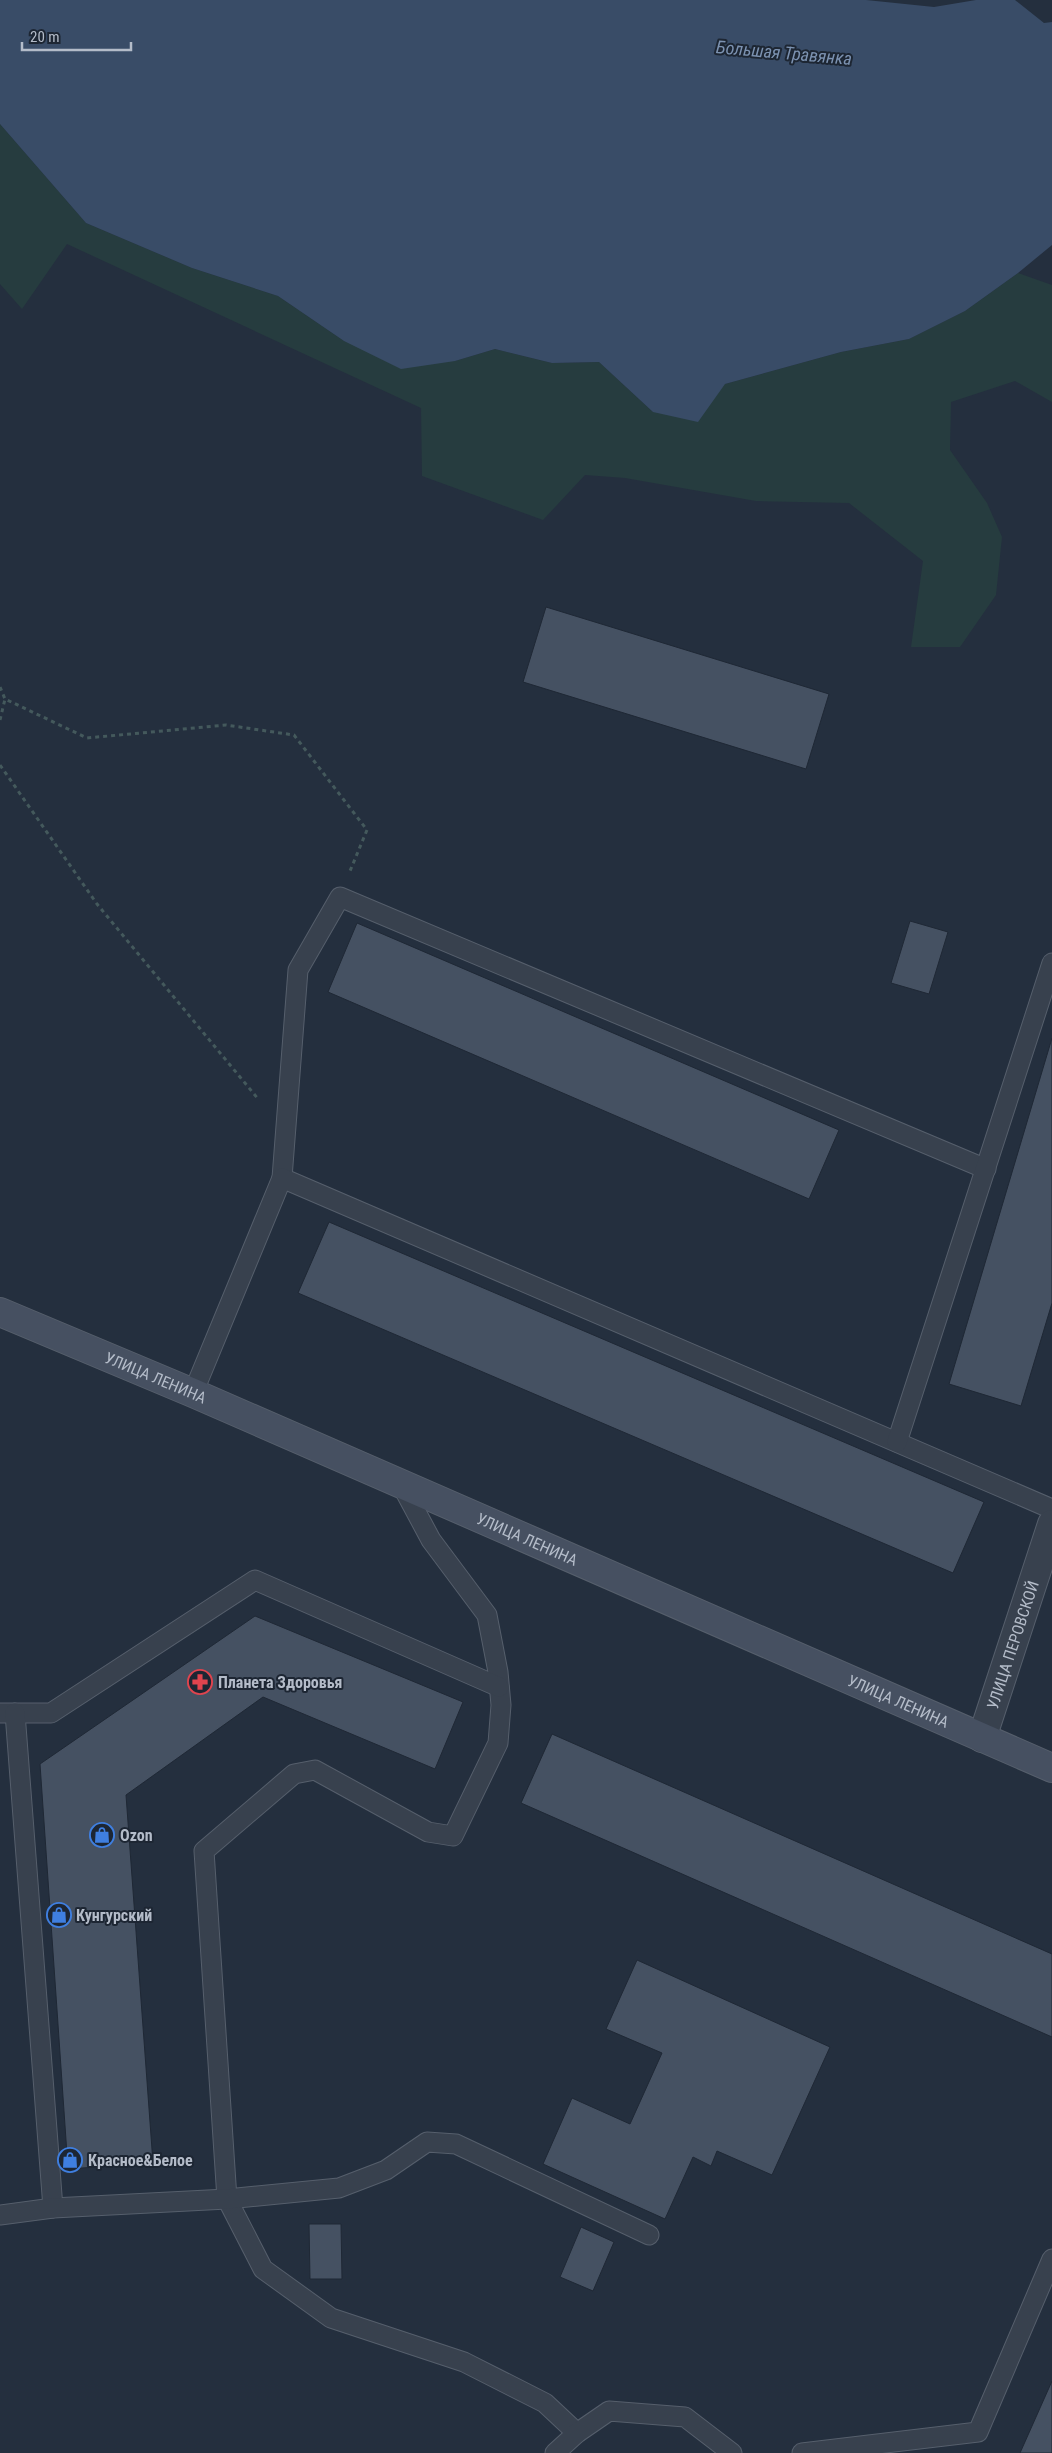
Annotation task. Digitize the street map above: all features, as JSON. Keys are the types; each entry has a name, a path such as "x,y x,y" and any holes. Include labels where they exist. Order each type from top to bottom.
{"street":[{"name":"УЛИЦА ЛЕНИНА","path":"0,1312 193,1393 1052,1768"},
{"name":"УЛИЦА ПЕРОВСКОЙ","path":"982,1738 1052,1524"}],"lane":[{"path":"193,1393 282,1178 298,970 340,897 986,1169"},
{"path":"898,1442 1052,963"},
{"path":"282,1178 1052,1509"},
{"path":"401,1484 431,1540 487,1615 498,1672 501,1704 498,1743 453,1836 428,1832 316,1770 294,1774 204,1851 227,2199 262,2269 331,2318 464,2362 545,2403 577,2433"},
{"path":"53,2208 8,1713 50,1713 255,1580 499,1687"},
{"path":"0,2215 53,2208 227,2199 339,2188 386,2170 427,2142 456,2144 649,2236"},
{"path":"802,2453 978,2432 1052,2259"},
{"path":"555,2453 577,2433 609,2412 685,2417 732,2453"}],"path":[{"path":"0,687 5,699 0,720"},
{"path":"5,699 87,738 226,725 294,735 367,830 340,897"},
{"path":"0,765 97,904 285,1132"}],"green space":[{"path":"0,124 86,223 192,268 278,296 344,341 455,361 495,349 552,363 599,362 653,412 725,384 841,352 909,339 965,311 1018,273 1052,285 1052,402 1015,381 951,402 950,450 987,503 1002,537 996,595 960,647 911,647 923,561 849,503 756,501 625,478 585,475 543,520 422,476 421,408 67,244 22,309 0,284"}],"water":[{"name":"Большая Травянка","path":"0,0 866,0 934,7 976,0 1015,0 1044,23 1052,22 1052,245 1018,273 965,311 909,339 841,352 725,384 698,422 653,412 599,362 552,363 495,349 455,361 401,369 344,341 278,296 192,268 86,223 0,124"}],"building":[{"path":"546,607 829,694 806,769 523,682"},
{"path":"910,921 948,932 929,994 891,983"},
{"path":"357,923 839,1130 809,1199 328,992"},
{"path":"1052,1038 1052,1303 1021,1406 949,1384"},
{"path":"329,1222 984,1502 953,1573 298,1293"},
{"path":"255,1616 463,1702 435,1769 263,1697 126,1795 153,2163 68,2169 40,1764"},
{"path":"552,1734 1052,1954 1052,2037 521,1803"},
{"path":"637,1960 830,2047 772,2175 717,2151 711,2166 693,2157 665,2219 543,2164 572,2098 630,2124 662,2053 606,2029"},
{"path":"309,2224 341,2224 342,2279 310,2279"},
{"path":"581,2227 614,2242 593,2291 560,2277"},
{"path":"1052,2381 1052,2453 1020,2453"}],"place":[{"name":"Планета Здоровья","path":"200,1682"},
{"name":"Ozon","path":"102,1835"},
{"name":"Кунгурский","path":"59,1915"},
{"name":"Красное&Белое","path":"70,2160"}]}
